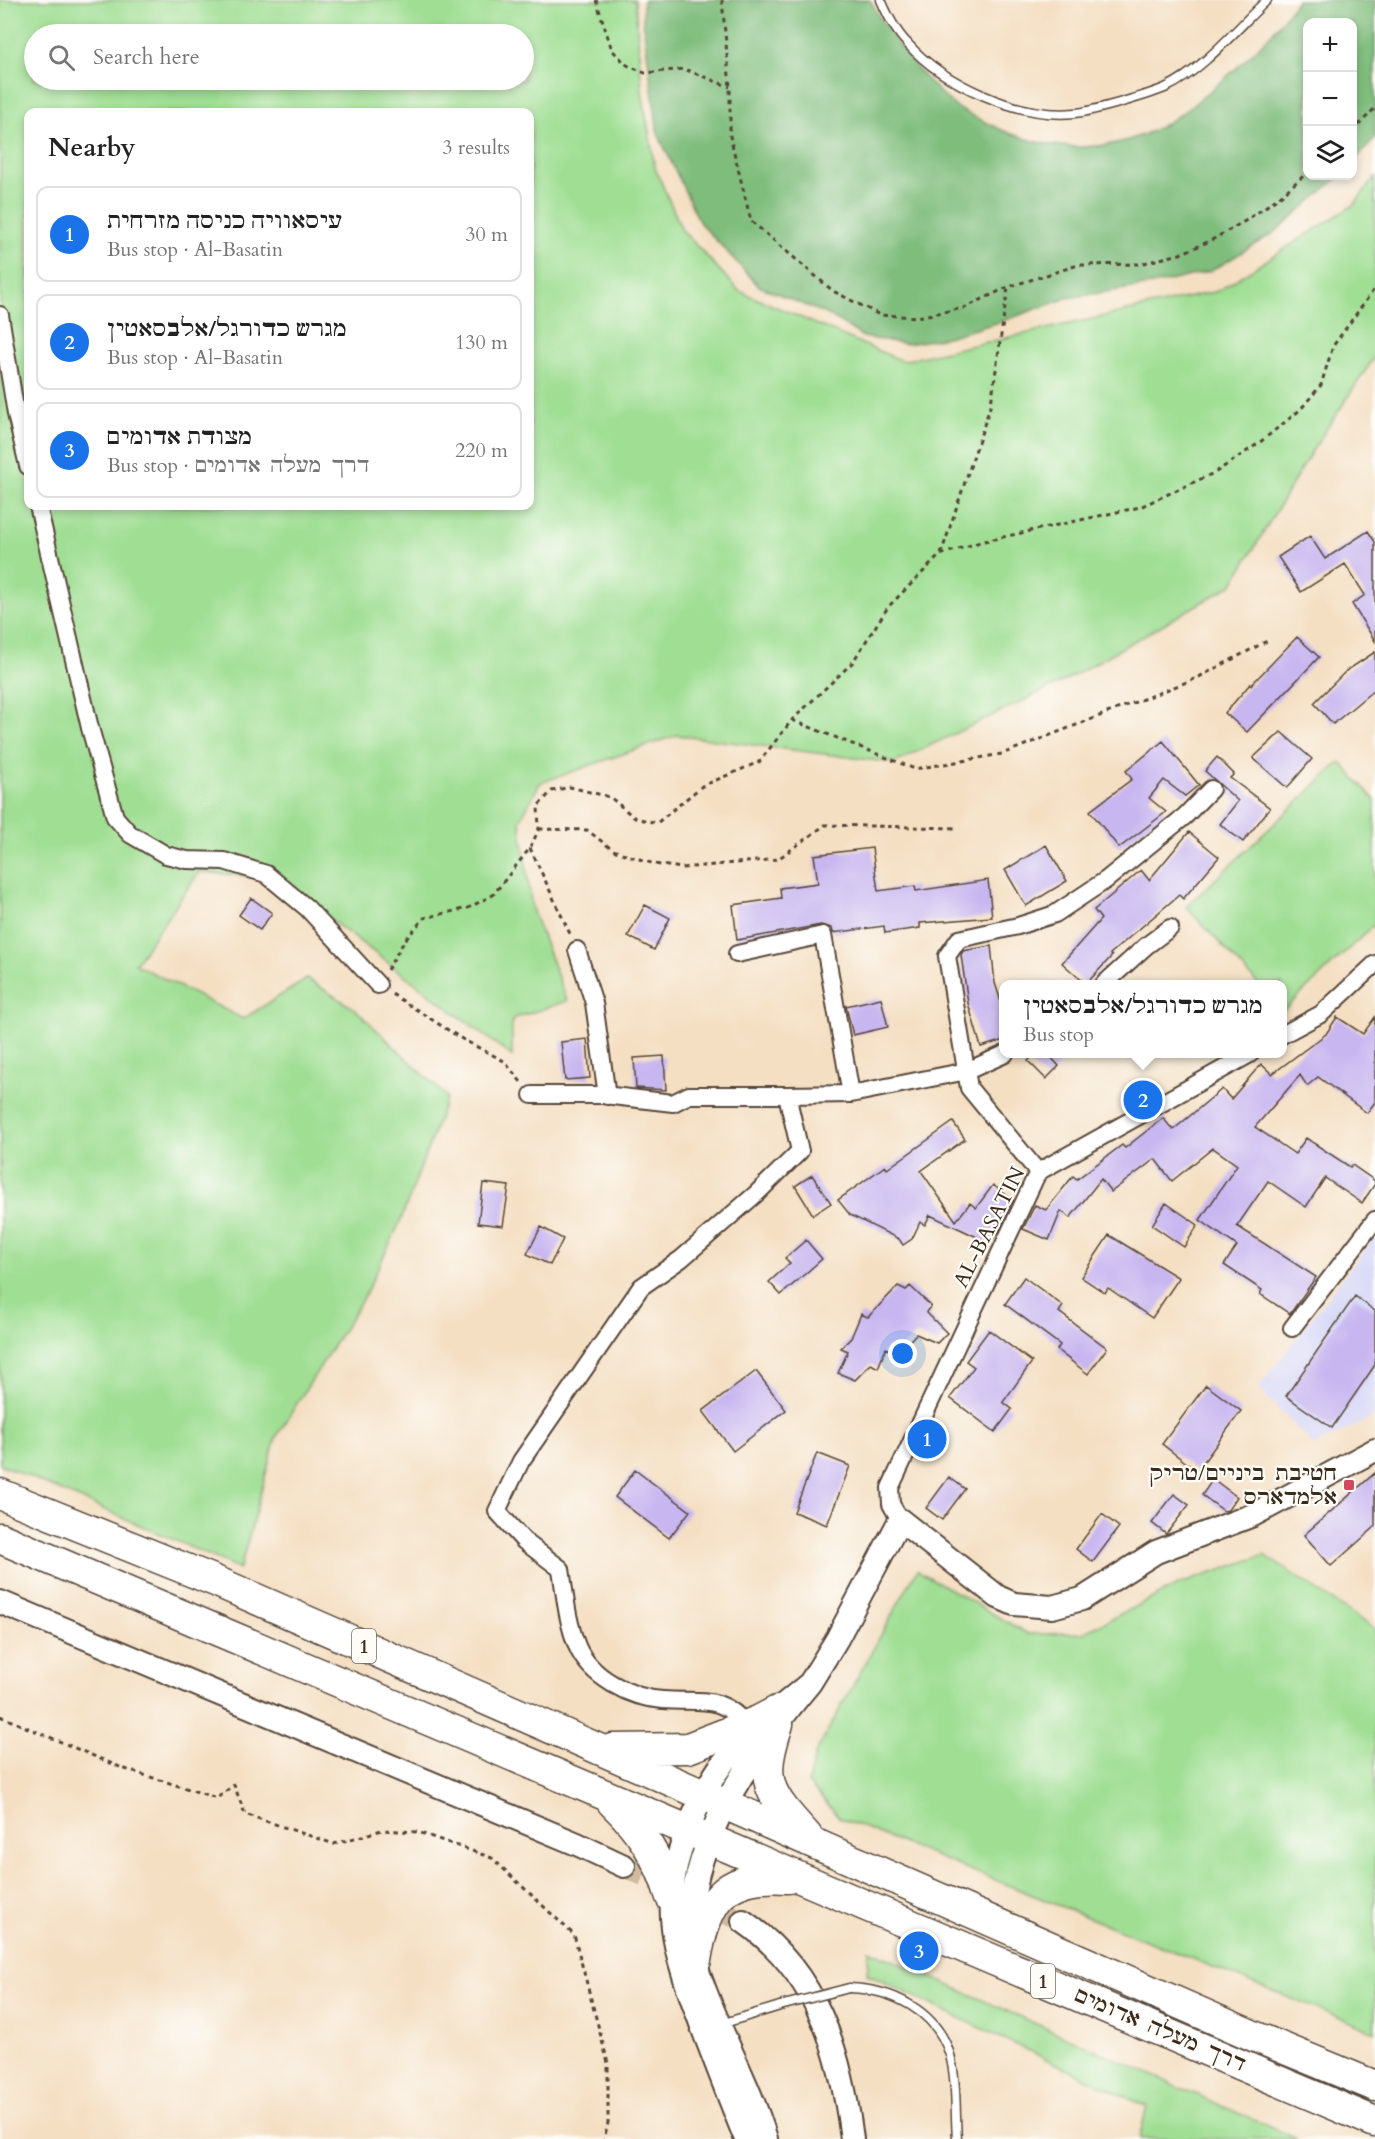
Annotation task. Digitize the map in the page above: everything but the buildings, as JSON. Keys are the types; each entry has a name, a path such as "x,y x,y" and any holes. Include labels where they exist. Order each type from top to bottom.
{"highway":[{"name":"1","path":"0,1494 213,1580 714,1799"},
{"name":"1","path":"0,1538 601,1792 700,1843"},
{"path":"597,1749 644,1751 688,1748 764,1732 769,1783 780,1805 815,1845"},
{"path":"601,1792 646,1839 663,1873 671,1897"},
{"name":"דרך מעלה אדומים","path":"714,1799 1245,2032 1375,2086"},
{"name":"דרך מעלה אדומים","path":"700,1843 799,1879 1242,2063 1375,2122"},
{"path":"696,1960 706,1916 713,1902 732,1885 760,1878 799,1879"}],"main road":[{"path":"746,2139 712,2028 696,1960 692,1932 693,1890 700,1843 714,1799 764,1732 810,1683 837,1640 900,1520 998,1597 1014,1604 1052,1607 1082,1599 1156,1552 1252,1515 1375,1450"},
{"path":"0,1602 544,1830 624,1866"},
{"path":"700,1843 673,1873 671,1897 675,1951 766,2139"},
{"path":"743,1921 764,1936 808,1987 836,2055 846,2091 852,2139"}],"street":[{"path":"0,315 24,449"},
{"path":"39,510 90,728 115,817 130,834 166,855 187,860 224,861 266,874 307,908 378,985"},
{"path":"1038,1172 969,1088 947,956 959,939 1018,926 1055,914 1106,880 1185,816 1211,789"},
{"path":"1108,980 1146,945 1170,928"},
{"path":"737,954 823,935 851,1094"},
{"path":"577,950 594,1003 607,1096"},
{"path":"1287,1032 1321,1014 1375,964"},
{"path":"532,1095 607,1096 673,1102 689,1095 851,1094 967,1071 999,1056"},
{"name":"AL-BASATIN","path":"900,1520 891,1504 890,1488 1038,1172 1241,1058"},
{"path":"764,1732 726,1705 711,1700 648,1699 623,1691 598,1672 578,1648 568,1617 561,1569 524,1541 496,1511 521,1461 641,1287 681,1259 757,1193 800,1151 787,1095"},
{"path":"1292,1328 1375,1220"}],"lane":[{"path":"881,0 906,43 947,76 987,98 1042,111 1075,113 1167,87 1191,72 1267,0"},
{"path":"712,2028 780,2006 849,1988 874,1988 900,1998 923,2014 940,2035 950,2055 957,2139"}],"path":[{"path":"596,0 612,50 627,65 645,73 684,69 730,87"},
{"path":"722,0 730,87 730,136 751,221 833,291 880,315 918,317 963,308 1008,287 1078,265 1140,264 1180,254 1210,241 1245,221 1278,198 1303,176"},
{"path":"1357,128 1375,108"},
{"path":"532,1095 504,1060 462,1039 378,985 405,940 424,918 468,908 493,896 530,848 539,830 538,806 552,791 570,787 610,798 635,818 657,823 702,786 759,762 792,720 852,663 888,607 940,555 991,404 1008,287"},
{"path":"940,555 980,542 1140,507 1216,472 1259,443 1300,410 1321,385 1333,346 1375,288"},
{"path":"792,720 915,769 1002,754 1197,678 1268,641"},
{"path":"539,830 587,830 613,850 654,864 682,868 778,859 825,825 957,828"},
{"path":"530,848 577,950"},
{"path":"0,1716 122,1768 217,1798 234,1785 244,1814 334,1844 382,1830 418,1832 492,1858 574,1935 608,2063 608,2123 604,2139"}],"shaded area":[{"path":"1375,1236 1375,1416 1314,1446 1258,1388"}],"green space":[{"path":"0,0 635,0 642,92 655,168 682,230 739,291 902,361 1218,291 1354,205 1375,177 1375,356 1312,451 1232,585 1066,680 894,763 677,735 540,783 520,821 532,909 567,1001 512,1019 512,1056 275,878 199,872 135,964 243,1019 307,979 355,1009 447,1097 401,1220 365,1295 276,1437 240,1569 0,1464"},
{"path":"643,0 870,0 887,29 908,57 930,83 955,106 1022,138 1062,146 1083,147 1124,141 1145,134 1176,117 1196,103 1253,52 1281,22 1297,0 1375,0 1375,139 1357,158 1357,18 1303,18 1303,180 1335,180 1274,233 1211,271 1157,284 1067,298 1003,321 947,337 908,344 863,337 831,316 759,286 700,223 658,134 643,22"},
{"path":"1340,762 1375,800 1375,924 1287,1007 1287,980 1254,980 1186,907"},
{"path":"1264,1555 1375,1629 1375,2032 840,1818 808,1783 815,1754 917,1570 1028,1634 1083,1633 1180,1584"},
{"path":"869,1950 1297,2139 1139,2139 1147,2107 867,1974"}],"tunnel":[{"path":"624,1866 743,1921"}],"place":[{"name":"מגרש כדורגל/אלבסאטין","path":"1143,1100"},
{"name":"עיסאוויה כניסה מזרחית","path":"927,1439"},
{"name":"חטיבת ביניים/טריק אלמדארס","path":"1349,1485"},
{"name":"מצודת אדומים","path":"919,1951"}]}
